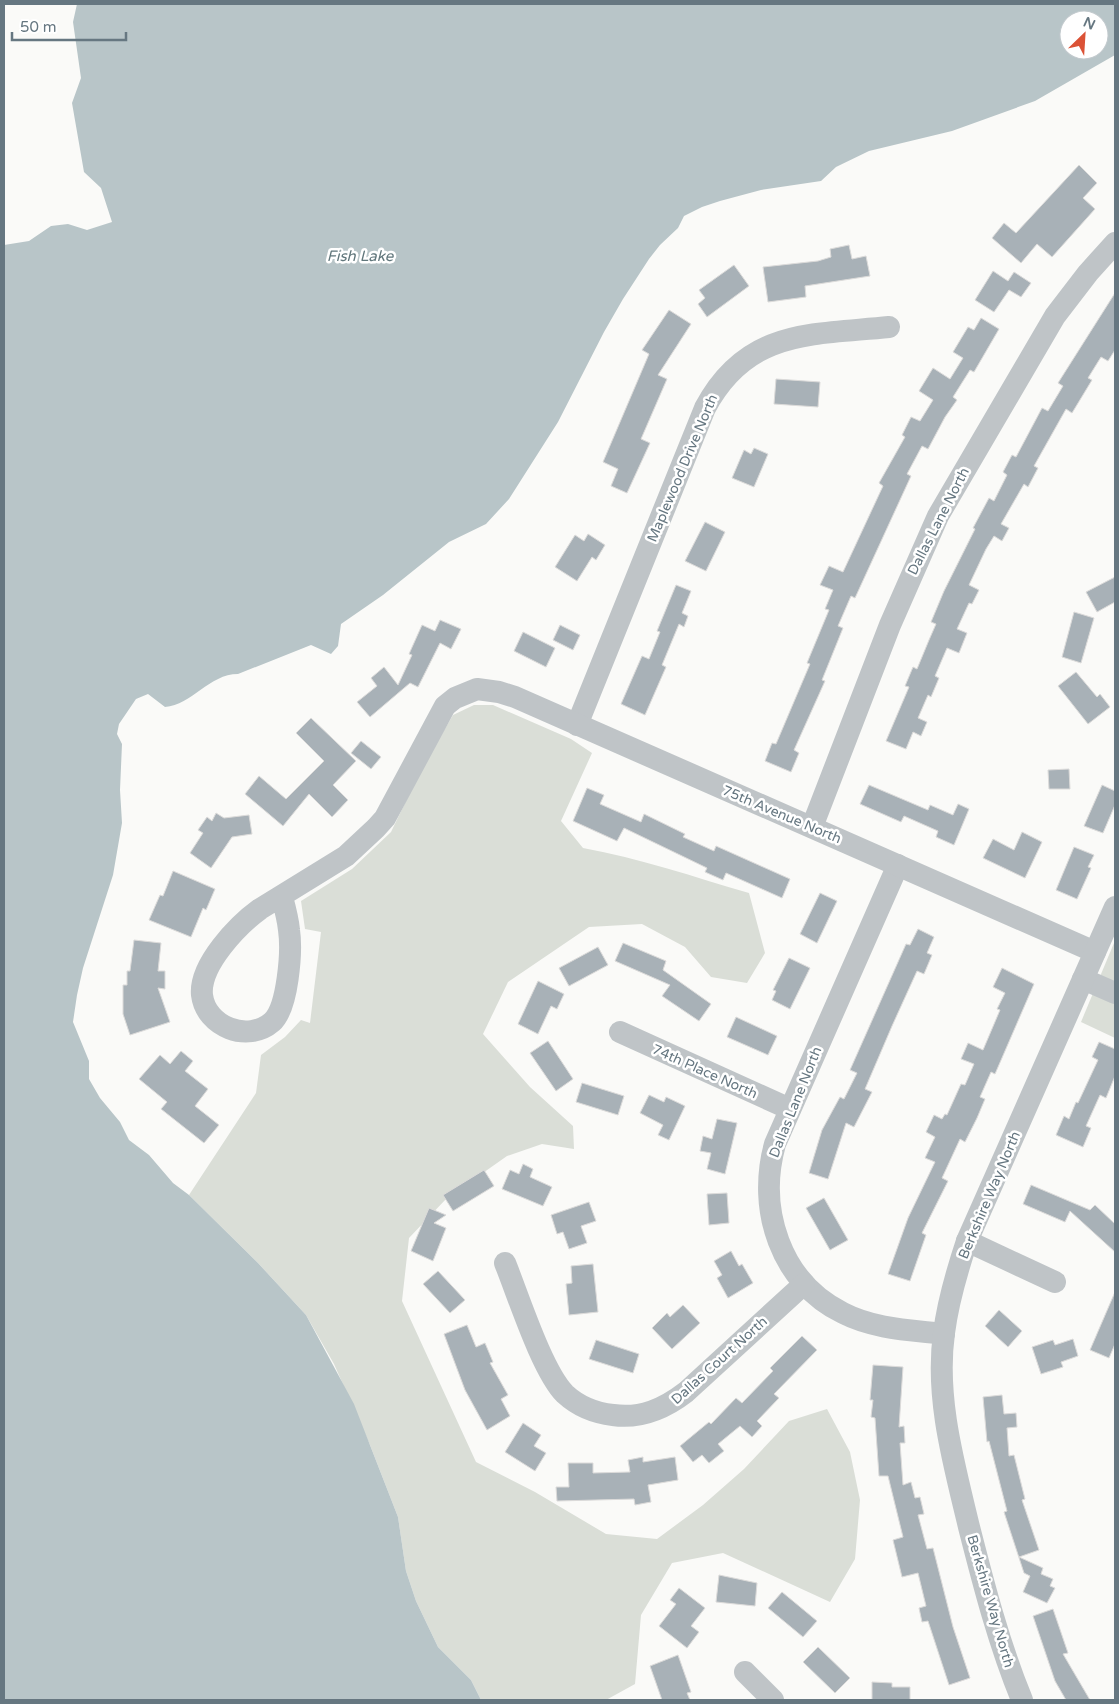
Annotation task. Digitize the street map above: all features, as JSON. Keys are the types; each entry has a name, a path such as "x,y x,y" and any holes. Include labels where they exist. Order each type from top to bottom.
{"street":[{"name":"Dallas Lane North","path":"812,827 890,625 938,516 977,446 1055,316 1088,273 1115,243"},
{"name":"Maplewood Drive North","path":"577,725 705,408 720,382 740,362 764,347 788,338 889,327"},
{"name":"75th Avenue North","path":"282,897 346,856 376,828 385,818 445,706 466,692 486,689 500,692 577,725 1095,952"},
{"name":"Dallas Lane North","path":"898,865 775,1144 769,1165 769,1208 773,1227 790,1265 804,1284 843,1313 867,1322 944,1334"},
{"path":"282,897 290,931 290,947 286,990 280,1012 273,1022 260,1029 244,1031 227,1028 215,1020 207,1009 202,994 203,981 210,964 248,918 282,897"},
{"name":"Berkshire Way North","path":"1022,1700 1005,1659 991,1612 948,1440 944,1386 944,1334 954,1282 967,1241 1115,907"},
{"path":"1083,979 1115,993"},
{"name":"74th Place North","path":"620,1032 790,1109"},
{"path":"967,1241 1055,1282"},
{"name":"Dallas Court North","path":"505,1263 550,1373 565,1393 584,1408 604,1414 628,1417 647,1413 674,1401 804,1284"},
{"path":"745,1672 774,1700"}],"shaded area":[{"path":"474,705 493,705 571,739 592,753 561,821 583,848 646,862 749,893 765,953 747,983 711,977 685,947 642,924 589,927 508,982 483,1034 530,1087 573,1126 574,1149 542,1144 507,1156 446,1199 409,1238 402,1301 476,1462 535,1492 606,1534 657,1539 703,1505 744,1469 789,1421 827,1409 850,1452 860,1500 855,1559 830,1602 723,1553 672,1563 641,1615 635,1684 606,1700 481,1700 471,1680 438,1647 416,1601 406,1571 398,1517 370,1445 334,1364 306,1315 258,1263 189,1195 256,1093 261,1055 285,1037 301,1020 310,1023 321,932 305,929 301,901 352,869 391,832 423,766 453,715"},
{"path":"1115,944 1115,1038 1081,1022"}],"water":[{"name":"Fish Lake","path":"77,4 1115,4 1115,55 1109,58 1109,10 1059,10 1059,60 1106,60 1035,101 952,131 869,151 836,167 821,181 761,190 702,207 684,216 678,228 660,245 649,259 623,299 558,422 509,499 486,524 449,542 383,595 341,624 338,646 331,654 311,645 238,674 218,679 175,705 165,707 148,694 136,699 119,724 117,734 122,744 120,790 122,823 113,875 83,968 73,1022 89,1061 89,1079 100,1098 120,1122 129,1140 149,1155 173,1183 189,1195 258,1263 306,1315 354,1404 398,1517 406,1571 416,1601 438,1647 471,1680 481,1700 4,1700 4,245 29,241 51,226 68,224 87,230 112,222 101,188 84,172 72,103 81,78 73,22"}],"building":[{"path":"1079,165 1097,183 1083,198 1095,209 1052,257 1037,244 1021,263 992,238 1004,223 1016,233"},
{"path":"849,245 852,259 866,256 870,276 805,286 806,297 768,302 763,267 818,261 831,257 830,249"},
{"path":"734,265 749,286 707,317 698,304 705,298 699,290"},
{"path":"993,271 1008,281 1014,272 1031,283 1021,297 1009,290 994,312 975,300"},
{"path":"1115,293 1115,350 1108,361 1101,357 1088,378 1092,380 1072,413 1066,409 1034,466 1038,468 1028,487 1024,484 1001,524 1009,528 1002,541 994,536 986,549 969,585 979,590 972,604 969,603 957,629 967,633 959,653 947,648 935,676 939,678 931,697 928,695 918,718 927,722 921,736 913,732 906,749 886,741 909,687 905,686 913,667 917,669 936,624 931,622 944,591 975,529 973,528 989,498 994,501 1007,475 1003,472 1012,455 1016,457 1042,408 1048,411 1063,386 1058,383"},
{"path":"669,310 691,324 658,375 667,379 641,439 650,443 627,493 611,486 618,469 603,462 649,354 642,350"},
{"path":"981,318 999,329 974,372 970,370 953,397 957,400 945,417 928,449 922,446 907,474 911,476 855,598 851,596 838,626 843,628 822,680 825,681 794,750 799,753 791,772 765,761 772,743 776,744 810,664 807,663 829,610 825,609 833,590 820,585 829,566 843,572 883,486 879,483 905,437 902,435 911,417 920,421 933,400 919,391 933,368 950,379 963,358 953,352 968,327 974,330"},
{"path":"776,379 820,382 818,407 774,404"},
{"path":"754,448 768,454 754,487 732,478 744,450 751,454"},
{"path":"705,522 725,532 706,571 685,561"},
{"path":"588,534 605,545 596,560 592,557 577,581 555,567 575,535 584,541"},
{"path":"1115,577 1115,602 1097,612 1086,592"},
{"path":"676,585 691,591 682,613 688,616 684,627 679,624 662,665 666,667 645,715 621,704 642,656 649,659 660,632 657,631"},
{"path":"1074,612 1094,618 1081,663 1062,657"},
{"path":"440,620 461,629 451,649 440,643 418,687 410,683 370,717 357,702 377,686 371,678 384,667 398,685 412,655 409,654 422,625 435,631"},
{"path":"560,625 580,635 573,650 553,640"},
{"path":"523,632 555,648 546,667 514,651"},
{"path":"1076,672 1097,697 1100,694 1110,707 1088,724 1058,686"},
{"path":"311,718 356,761 333,785 348,800 332,817 309,794 283,826 245,794 259,776 286,799 324,761 296,733"},
{"path":"361,741 381,757 371,769 351,753"},
{"path":"1069,769 1070,789 1049,789 1048,770"},
{"path":"869,785 928,810 930,805 953,815 958,804 969,809 954,845 936,837 938,831 904,816 901,822 860,804"},
{"path":"1102,785 1115,791 1115,805 1103,833 1084,826"},
{"path":"587,788 604,795 600,804 641,822 644,814 685,834 683,837 714,851 716,846 790,879 782,898 726,873 723,880 705,872 707,868 624,828 617,841 573,821"},
{"path":"216,813 224,818 249,815 252,834 232,837 211,868 190,853 203,833 198,830 207,817 212,821"},
{"path":"1022,832 1042,842 1025,878 983,858 993,839 1014,850"},
{"path":"1074,847 1094,855 1088,867 1091,868 1077,899 1056,890"},
{"path":"173,871 215,889 206,910 203,908 191,937 149,920 160,895 163,896"},
{"path":"820,893 837,901 817,943 800,934"},
{"path":"918,929 934,937 927,953 932,955 924,974 917,971 892,1026 865,1089 872,1092 854,1127 846,1123 828,1179 809,1173 822,1130 840,1097 844,1099 857,1073 850,1070 906,944 910,945"},
{"path":"134,940 161,943 158,971 165,971 165,989 158,988 170,1022 130,1035 123,1014 123,985 127,985 127,971 130,971"},
{"path":"623,943 666,961 663,970 711,1004 699,1021 662,996 670,985 615,961"},
{"path":"598,947 608,965 569,986 559,968"},
{"path":"789,958 810,968 790,1009 772,1000 776,991 773,990"},
{"path":"1002,968 1034,984 995,1074 991,1072 980,1097 985,1099 977,1118 965,1142 960,1139 942,1178 948,1181 922,1233 926,1235 910,1281 888,1274 908,1218 935,1162 925,1158 935,1137 926,1132 934,1115 942,1119 945,1114 947,1115 961,1084 965,1085 974,1064 961,1059 968,1043 983,1050 1000,1010 997,1009 1005,993 993,987"},
{"path":"538,981 564,994 557,1009 551,1006 538,1034 518,1024"},
{"path":"736,1017 777,1036 768,1055 727,1037"},
{"path":"548,1041 573,1079 556,1091 530,1053"},
{"path":"1099,1042 1115,1049 1115,1076 1106,1098 1100,1095 1086,1126 1091,1128 1083,1147 1056,1135 1064,1116 1069,1119 1076,1102 1078,1103 1098,1060 1092,1057"},
{"path":"181,1051 193,1061 185,1071 208,1089 195,1106 219,1125 204,1143 161,1109 167,1102 139,1079 160,1055 170,1064"},
{"path":"582,1083 624,1096 618,1115 576,1102"},
{"path":"649,1095 664,1102 666,1097 685,1106 669,1140 658,1135 663,1125 640,1113"},
{"path":"717,1119 737,1123 725,1174 707,1169 711,1153 700,1151 703,1136 712,1139"},
{"path":"523,1164 533,1169 530,1177 552,1187 543,1206 502,1189 510,1170 519,1174"},
{"path":"484,1170 494,1186 453,1211 443,1195"},
{"path":"1031,1185 1090,1210 1095,1205 1115,1224 1115,1252 1070,1211 1065,1222 1023,1204"},
{"path":"727,1193 729,1223 709,1225 707,1194"},
{"path":"824,1198 848,1240 830,1250 806,1208"},
{"path":"589,1202 596,1221 581,1226 587,1243 569,1249 563,1232 557,1234 551,1215"},
{"path":"429,1208 446,1215 434,1223 446,1228 433,1261 411,1251"},
{"path":"731,1251 739,1266 742,1264 753,1283 728,1298 717,1278 722,1275 714,1261"},
{"path":"593,1264 598,1312 569,1315 566,1284 572,1283 571,1266"},
{"path":"438,1271 465,1300 450,1313 423,1284"},
{"path":"1115,1292 1115,1344 1109,1358 1090,1350"},
{"path":"683,1305 700,1323 672,1349 652,1328 667,1313 670,1317"},
{"path":"999,1310 1022,1331 1008,1347 985,1326"},
{"path":"467,1325 476,1347 485,1343 493,1362 490,1363 508,1395 501,1399 510,1416 487,1430 465,1390 444,1334"},
{"path":"802,1336 817,1350 774,1394 779,1398 757,1421 762,1426 752,1437 740,1426 718,1444 724,1451 709,1463 702,1455 693,1462 680,1446 709,1422 711,1424 736,1398 742,1403 773,1371 770,1368"},
{"path":"1073,1339 1078,1356 1061,1362 1063,1367 1041,1374 1032,1347 1053,1340 1055,1345"},
{"path":"596,1340 639,1354 633,1373 589,1359"},
{"path":"873,1365 903,1367 899,1427 904,1426 905,1443 900,1443 903,1485 911,1482 915,1498 920,1497 924,1514 918,1515 927,1549 933,1548 953,1627 970,1678 949,1685 928,1621 922,1622 919,1608 926,1606 918,1573 902,1577 893,1540 903,1537 888,1476 879,1476 875,1418 871,1417 873,1400 870,1400"},
{"path":"1002,1395 1004,1414 1016,1413 1017,1427 1007,1428 1009,1456 1014,1455 1025,1499 1022,1500 1039,1550 1019,1557 1043,1568 1041,1574 1053,1579 1050,1586 1055,1588 1047,1603 1023,1592 1030,1576 1024,1573 1004,1512 1007,1511 989,1441 987,1442 983,1397"},
{"path":"523,1423 541,1435 534,1446 546,1453 535,1471 505,1452"},
{"path":"643,1457 643,1462 675,1457 678,1480 648,1485 651,1502 635,1505 634,1499 557,1501 556,1487 569,1487 568,1463 593,1463 593,1473 630,1472 628,1460"},
{"path":"719,1575 757,1583 755,1606 716,1602"},
{"path":"679,1588 705,1608 691,1626 699,1632 687,1648 659,1626 676,1604 670,1600"},
{"path":"782,1592 817,1621 803,1637 768,1608"},
{"path":"1053,1609 1068,1653 1063,1654 1090,1700 1066,1700 1055,1681 1033,1616"},
{"path":"818,1647 850,1678 835,1693 803,1662"},
{"path":"678,1655 691,1692 687,1693 690,1700 662,1700 650,1666"},
{"path":"872,1682 892,1683 892,1687 910,1687 910,1700 872,1700"}]}
